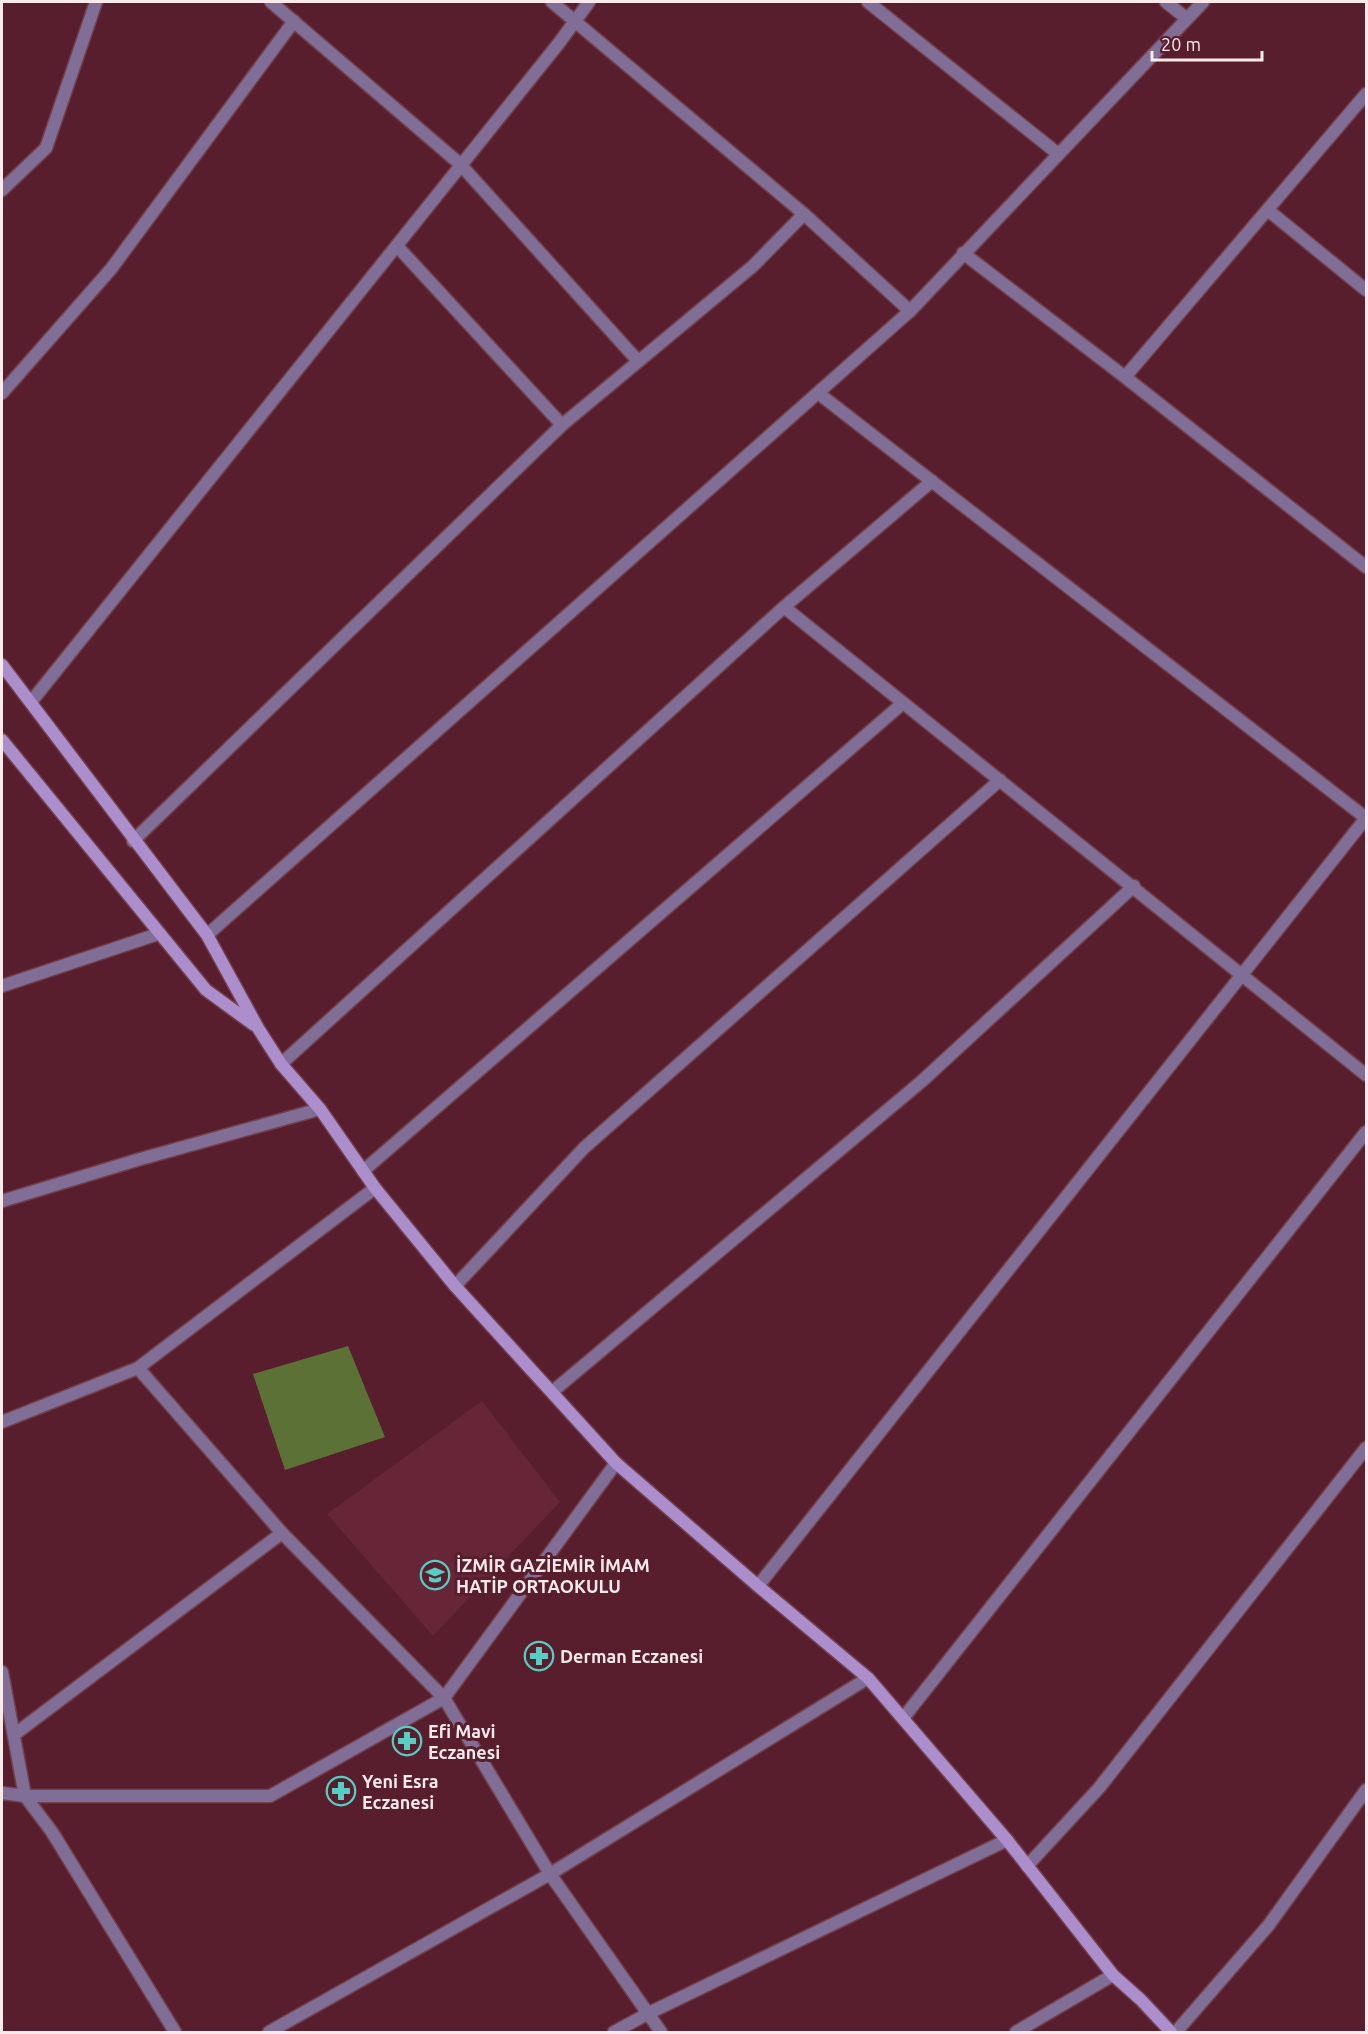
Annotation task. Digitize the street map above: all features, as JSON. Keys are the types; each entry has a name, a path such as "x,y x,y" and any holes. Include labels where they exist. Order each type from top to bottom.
{"main road":[{"path":"2,665 32,702 133,841 207,935 258,1029 281,1064 320,1109 375,1188 455,1286 616,1463 868,1678 904,1717 1007,1840 1113,1975 1142,2000 1171,2032"},
{"path":"2,740 206,990 258,1029"}],"street":[{"path":"2,190 46,148 96,2"},
{"path":"271,2 460,164 638,362"},
{"path":"552,2 804,214 910,311"},
{"path":"32,702 590,2"},
{"path":"868,2 1057,153"},
{"path":"1166,2 1186,18"},
{"path":"207,935 910,311 1057,153 1203,2"},
{"path":"2,393 111,269 294,21"},
{"path":"1125,377 1269,212 1366,94"},
{"path":"1269,212 1366,290"},
{"path":"133,841 562,425 753,266 804,214"},
{"path":"397,246 562,425"},
{"path":"963,254 1125,377 1366,567"},
{"path":"758,1586 1366,818 818,393"},
{"path":"281,1064 784,607 932,481"},
{"path":"784,607 1134,886 1366,1075"},
{"path":"363,1171 903,703"},
{"path":"455,1286 584,1148 1000,780"},
{"path":"552,1392 922,1081 1134,886"},
{"path":"2,986 158,934"},
{"path":"2,1202 137,1160 320,1109"},
{"path":"904,1717 1366,1132"},
{"path":"2,1422 138,1368 203,1316 375,1188"},
{"path":"138,1368 282,1533 444,1698 550,1874 661,2032"},
{"path":"1027,1866 1099,1788 1366,1448"},
{"path":"2,1793 25,1796 270,1796 444,1698 616,1463"},
{"path":"15,1734 282,1533"},
{"path":"2,1672 25,1796 52,1832 175,2032"},
{"path":"269,2032 550,1874 868,1678"},
{"path":"1176,2032 1268,1926 1366,1790"},
{"path":"614,2032 1007,1840"},
{"path":"1016,2032 1113,1975"}],"shaded area":[{"name":"İZMİR GAZİEMİR İMAM HATİP ORTAOKULU","path":"482,1401 560,1502 433,1636 327,1514"}],"building":[{"path":"348,1346 385,1437 285,1470 253,1374"}],"place":[{"name":"İZMİR GAZİEMİR İMAM HATİP ORTAOKULU","path":"435,1575"},
{"name":"Derman Eczanesi","path":"539,1656"},
{"name":"Efi Mavi Eczanesi","path":"407,1741"},
{"name":"Yeni Esra Eczanesi","path":"341,1791"}]}
